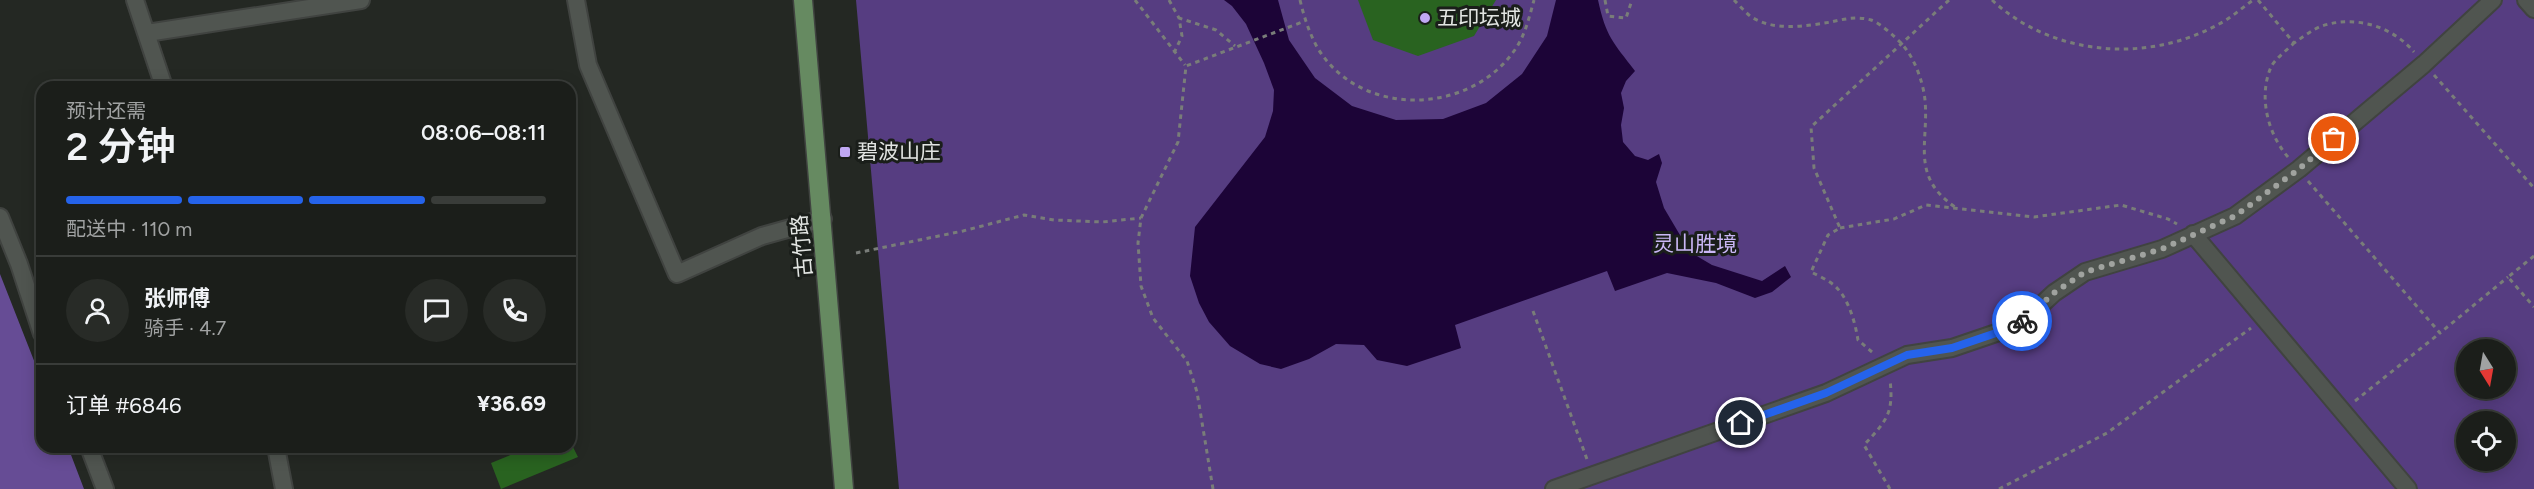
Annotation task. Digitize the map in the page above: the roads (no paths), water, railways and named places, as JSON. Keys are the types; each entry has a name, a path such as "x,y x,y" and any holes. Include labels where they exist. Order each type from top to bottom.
{"main road":[{"name":"古竹路","path":"803,0 844,489"}],"street":[{"path":"135,0 162,81"},
{"path":"147,33 361,0"},
{"path":"576,0 588,65 677,274 762,236 823,219"},
{"path":"1554,489 1826,393 1907,355 1952,348 2002,331 2027,318 2054,293 2085,272 2162,249 2235,216 2299,169 2424,64 2493,0"},
{"path":"2526,0 2534,9"},
{"path":"0,217 36,316"},
{"path":"2193,234 2408,489"},
{"path":"91,453 105,489"},
{"path":"277,453 284,489"}],"place":[{"name":"五印坛城","path":"1425,18"},
{"name":"碧波山庄","path":"845,152"}],"park label":[{"name":"灵山胜境","path":"1695,244"}]}
